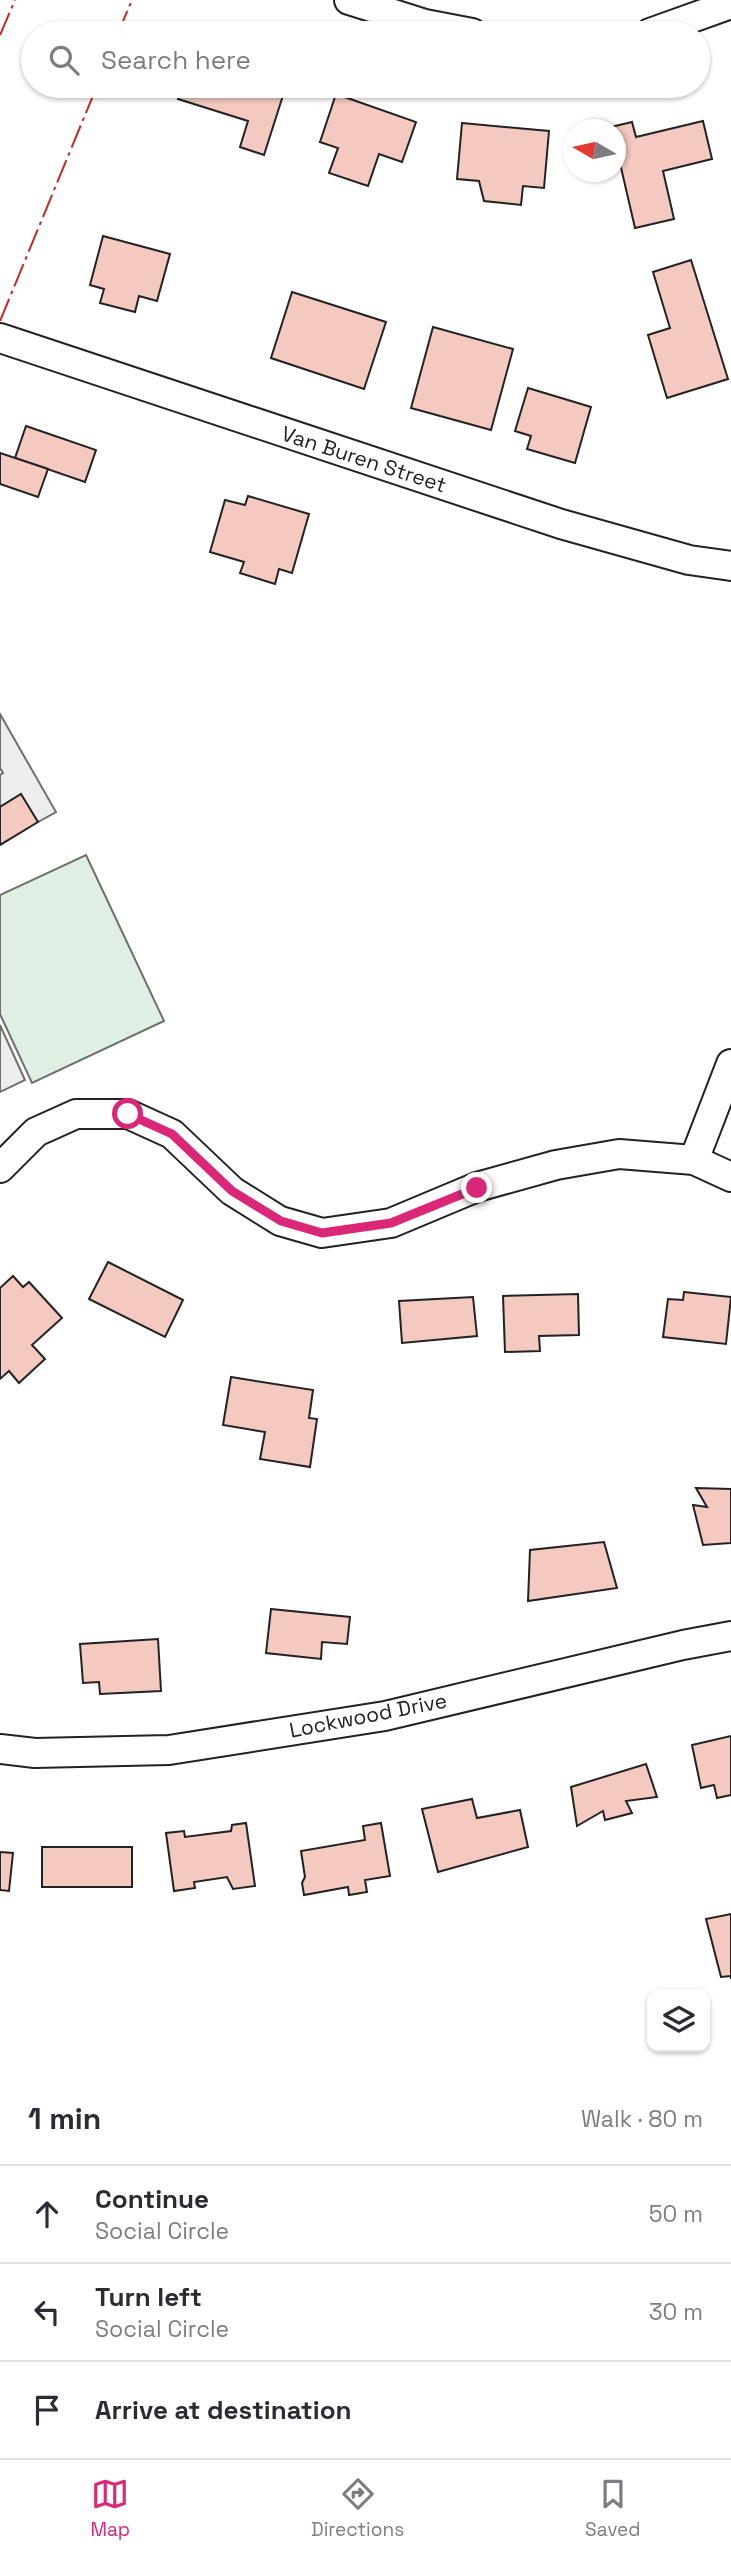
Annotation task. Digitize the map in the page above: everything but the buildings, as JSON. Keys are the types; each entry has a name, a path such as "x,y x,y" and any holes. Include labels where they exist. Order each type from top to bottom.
{"street":[{"path":"349,0 416,21"},
{"path":"684,21 731,4"},
{"name":"Van Buren Street","path":"0,338 561,524 689,560 731,566"},
{"path":"694,1160 731,1064"},
{"path":"0,1168 36,1132 76,1114 128,1114 172,1134 232,1191 281,1221 322,1233 391,1223 477,1188 556,1165 618,1154 694,1160 731,1177"},
{"name":"Lockwood Drive","path":"0,1749 35,1753 169,1750 385,1716 731,1636"}],"green space":[{"path":"86,855 164,1021 32,1083 0,1014 0,895"}],"shaded area":[{"path":"0,714 56,812 38,822 0,807 0,775 3,773 0,768"},
{"path":"0,1025 25,1080 0,1092"}],"power":[{"path":"0,35 15,0"},
{"path":"123,21 132,0"},
{"path":"0,321 92,98"}],"route":[{"path":"128,1114 172,1134 232,1191 281,1221 322,1233 391,1223 477,1188"}]}
